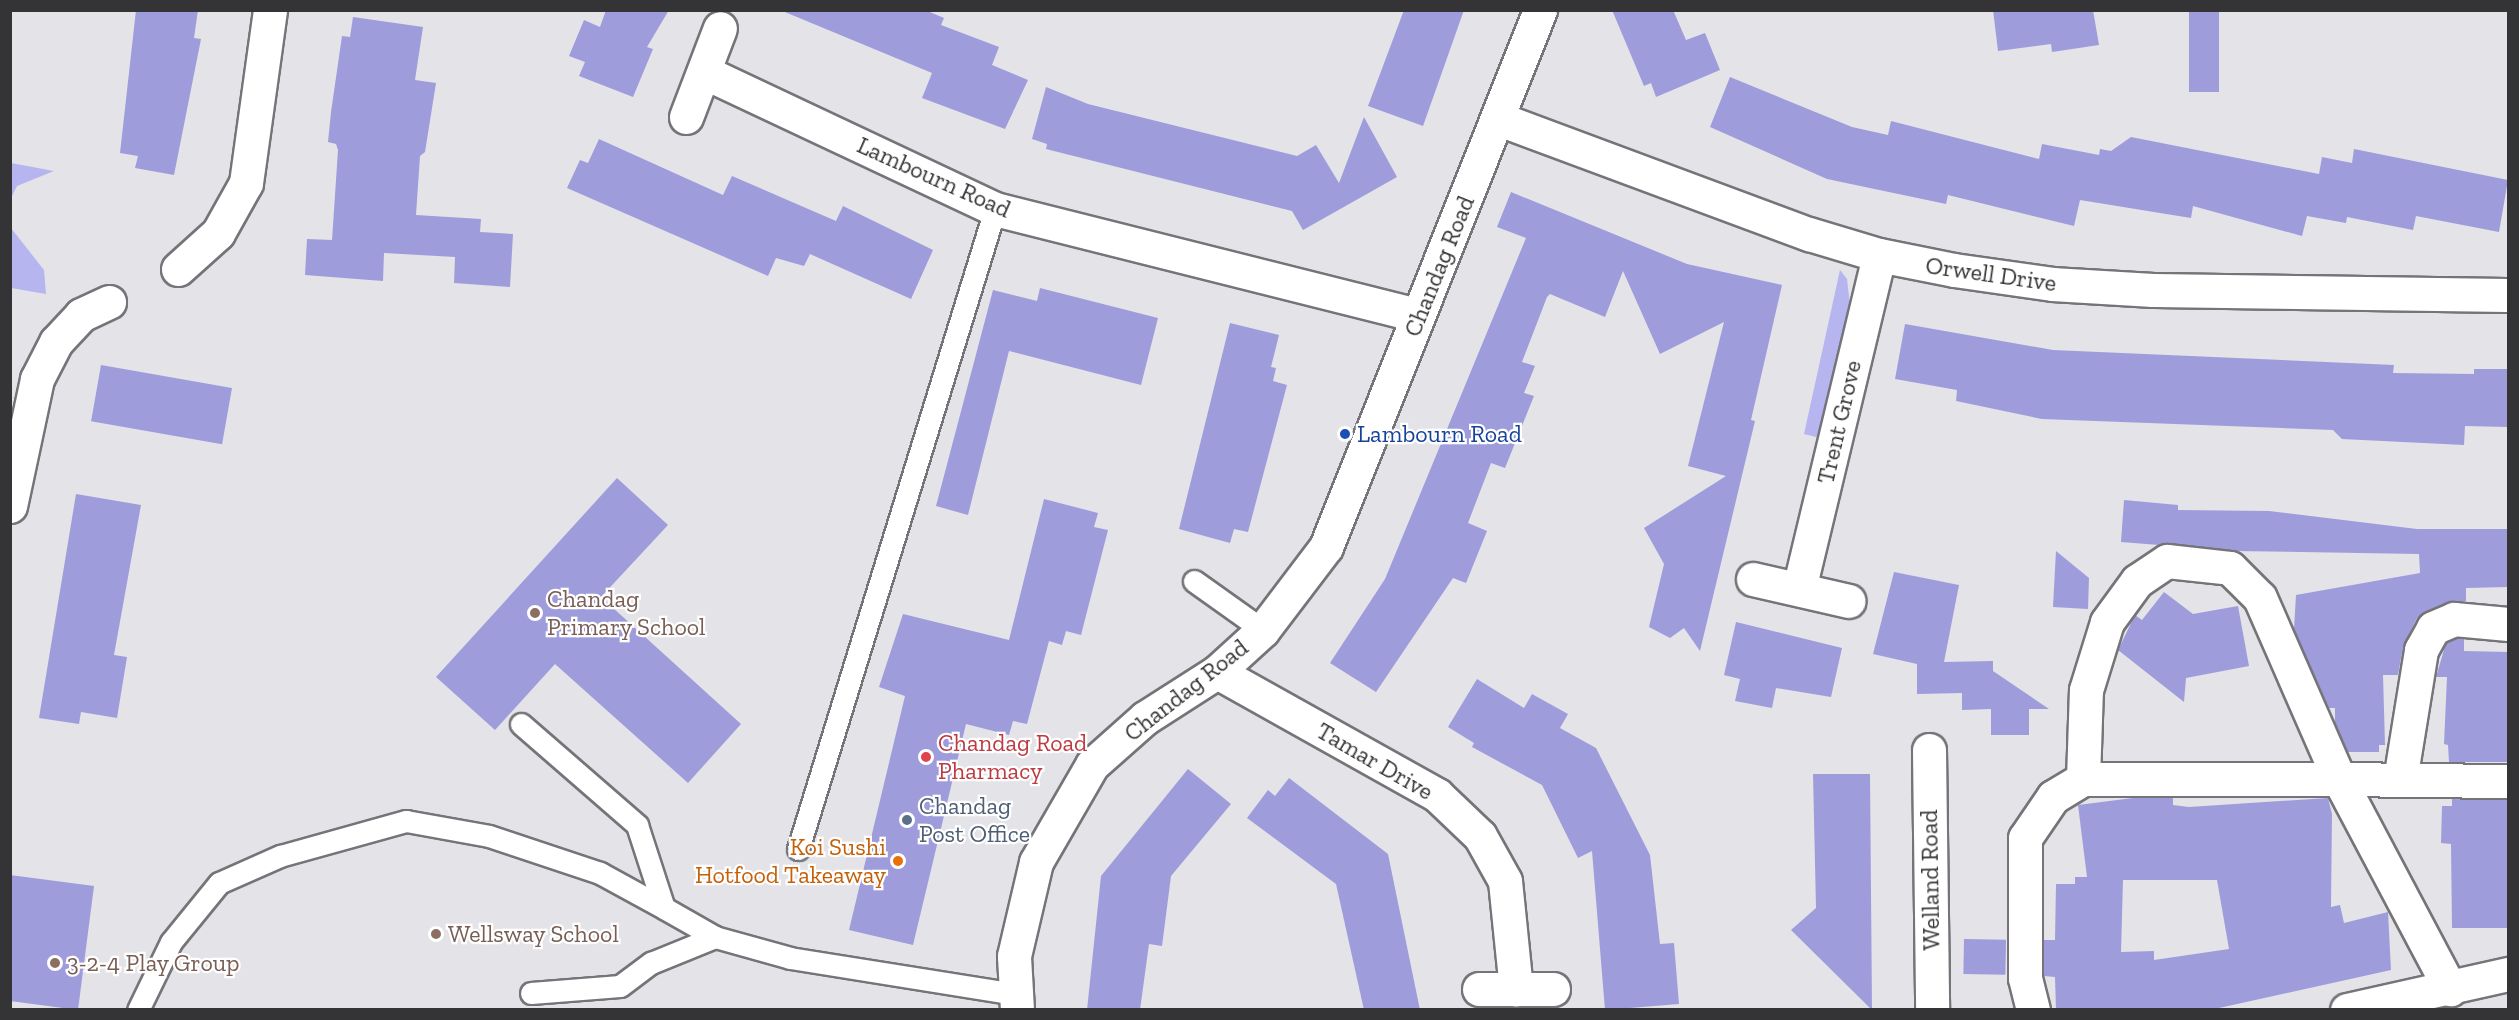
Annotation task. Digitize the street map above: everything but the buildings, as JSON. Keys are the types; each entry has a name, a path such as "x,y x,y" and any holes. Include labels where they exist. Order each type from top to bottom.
{"street":[{"path":"178,269 218,233 246,183 270,10"},
{"name":"Chandag Road","path":"1016,1002 1014,956 1023,906 1054,823 1092,765 1146,718 1216,672 1263,630 1326,547 1499,119 1540,10"},
{"path":"686,117 720,28"},
{"name":"Lambourn Road","path":"704,72 995,209 1418,315"},
{"name":"Orwell Drive","path":"1499,119 1879,255 2052,284 2508,295"},
{"name":"Trent Grove","path":"1799,589 1879,255"},
{"path":"10,507 37,379 56,342 75,321 108,302"},
{"path":"2083,779 2086,690 2107,622 2137,581 2168,561 2230,568 2260,598 2339,778 2450,990"},
{"path":"1753,579 1849,601"},
{"path":"2400,780 2421,651 2433,628 2454,619 2508,624"},
{"name":"Tamar Drive","path":"1216,672 1437,795 1480,836 1505,881 1516,989"},
{"name":"Welland Road","path":"1929,750 1932,1010"},
{"path":"2033,1010 2025,978 2025,838 2053,797 2083,779 2339,778 2508,781"},
{"path":"2347,1010 2450,990 2508,974"},
{"path":"1479,989 1553,989"}],"lane":[{"path":"798,849 995,209"},
{"path":"1194,581 1263,630"},
{"path":"521,724 637,825 664,908"},
{"path":"138,1010 171,942 219,883 280,856 406,821 511,843 600,873 715,937 790,958 1016,1002"},
{"path":"531,993 620,986 651,963 715,937"}],"shaded area":[{"path":"11,163 54,171 17,186 11,198"},
{"path":"11,228 44,270 46,294 11,288"},
{"path":"1840,270 1847,279 1850,305 1820,438 1804,434"}],"place":[{"name":"Lambourn Road","path":"1345,434"},
{"name":"Chandag Primary School","path":"535,613"},
{"name":"Chandag Road Pharmacy","path":"926,757"},
{"name":"Chandag Post Office","path":"907,820"},
{"name":"Koi Sushi Hotfood Takeaway","path":"898,861"},
{"name":"Wellsway School","path":"436,934"},
{"name":"3-2-4 Play Group","path":"55,963"}]}
